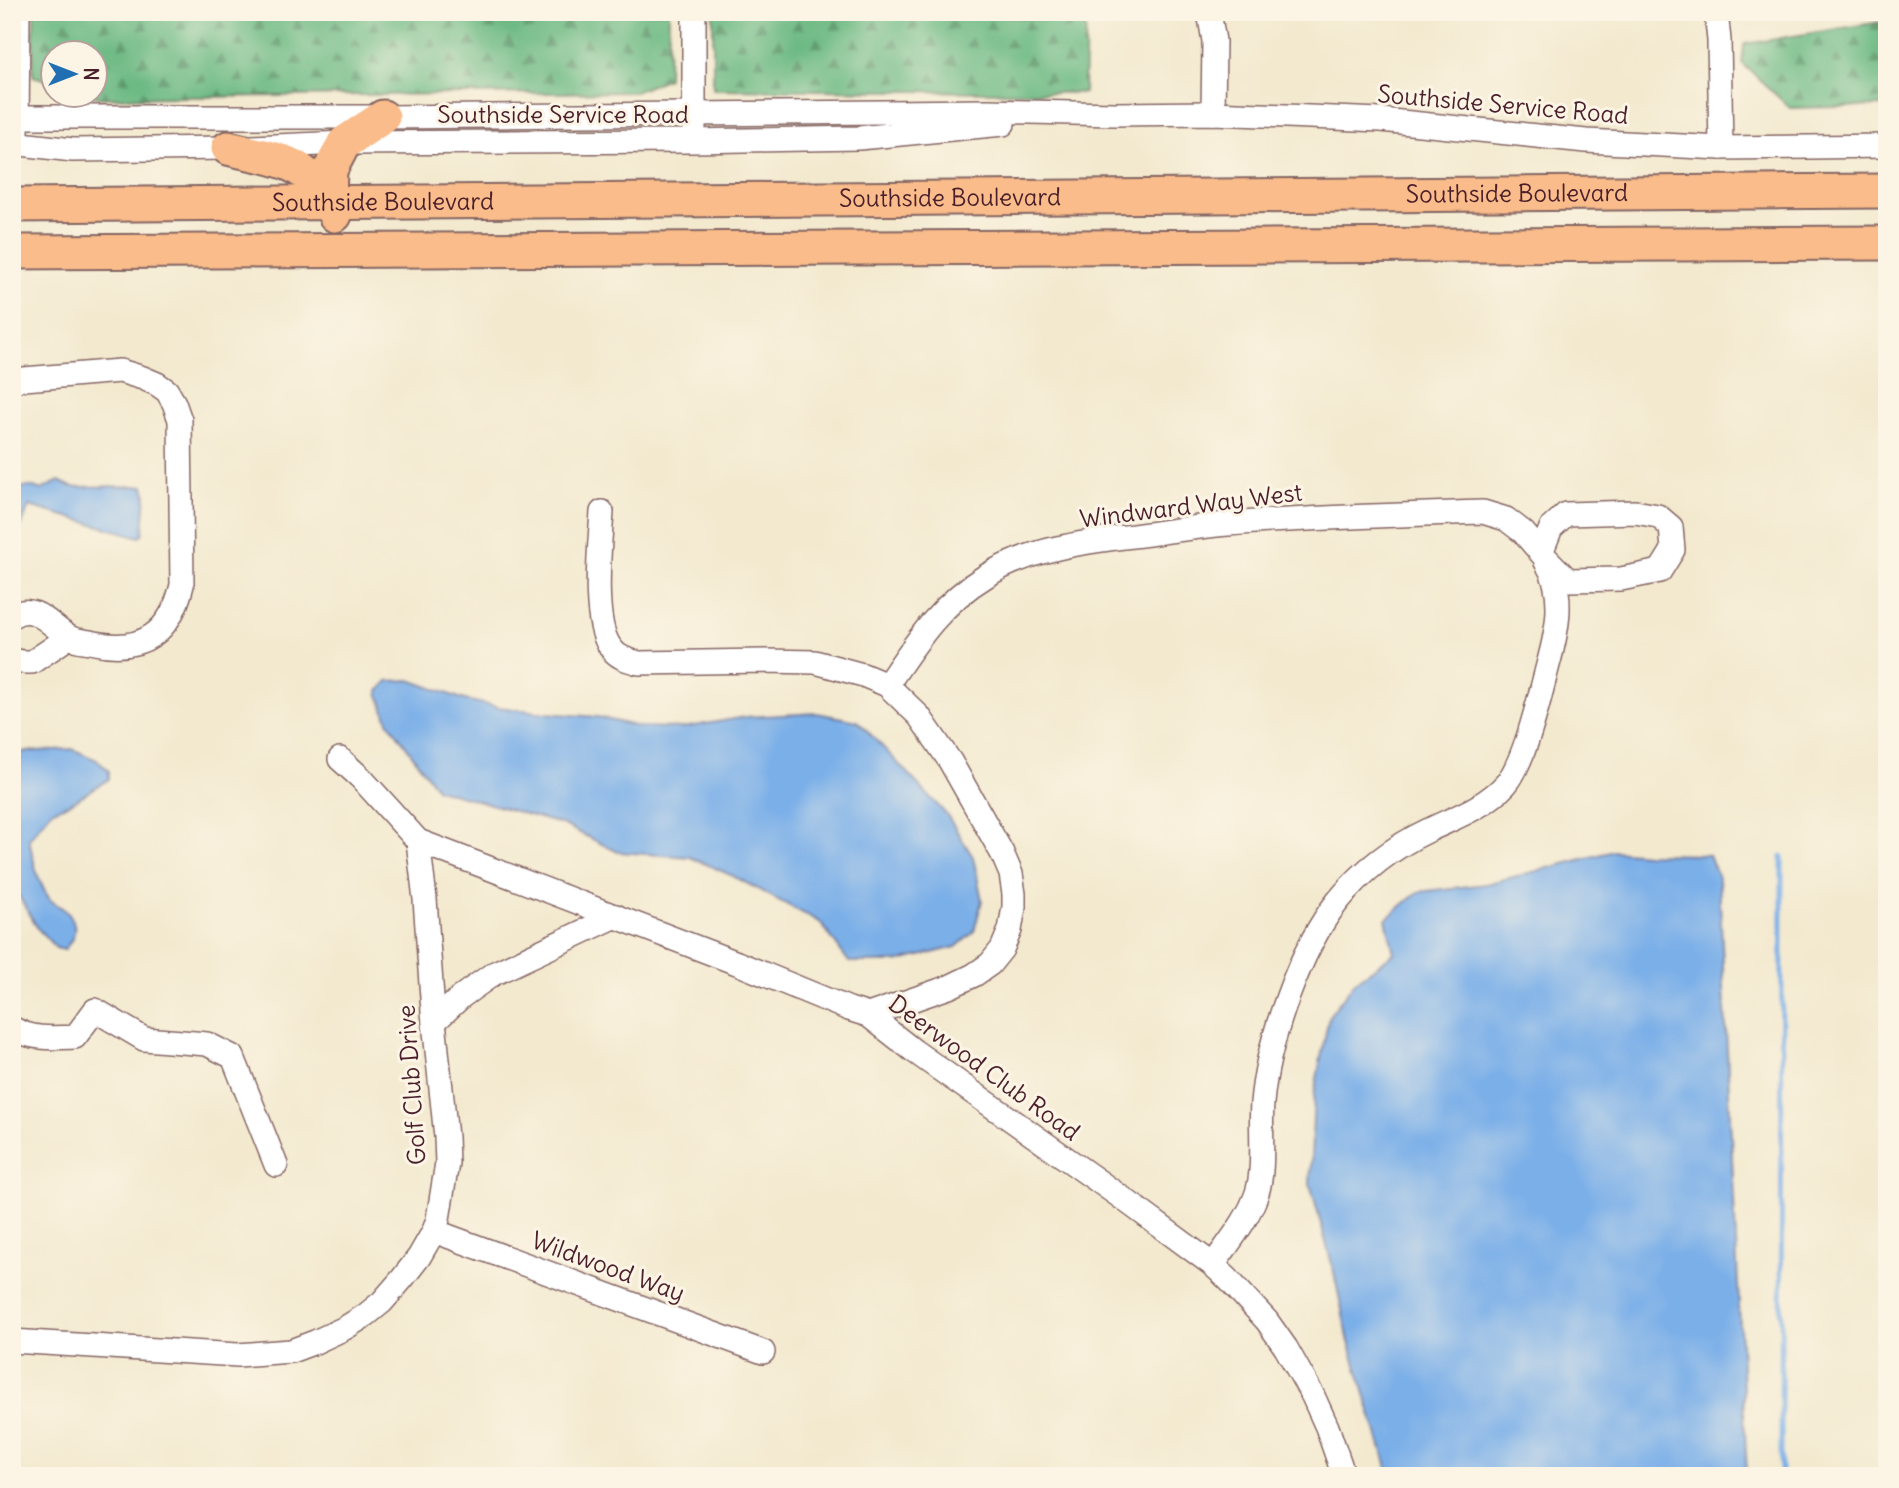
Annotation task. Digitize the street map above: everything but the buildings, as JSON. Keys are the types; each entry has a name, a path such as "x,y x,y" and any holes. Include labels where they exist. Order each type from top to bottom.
{"highway":[{"path":"329,202 330,170 344,143 383,117"},
{"path":"228,148 289,163 308,176 329,202 339,226 363,250"},
{"name":"Southside Boulevard","path":"12,205 1887,191"},
{"name":"Southside Boulevard","path":"12,252 1887,243"}],"street":[{"path":"15,143 18,12"},
{"path":"693,141 694,12"},
{"path":"1209,12 1214,41 1213,113"},
{"path":"1716,12 1721,148"},
{"name":"Southside Service Road","path":"15,117 383,117 989,111 1213,113 1381,120 1586,141 1721,148 1887,146"},
{"name":"Southside Service Road","path":"15,143 73,150 344,143 859,138 1114,114"},
{"path":"12,380 120,371 143,377 167,391 180,420 182,585 178,604 169,621 158,631 133,645 111,646 69,637 38,614 28,612 15,613 12,616"},
{"path":"602,512 598,593 609,647 621,658 639,663 815,662 887,685 919,716 950,761 1007,864 1011,874 1014,908 1010,930 1002,949 990,964 948,987 868,1015"},
{"name":"Windward Way West","path":"887,685 917,640 944,607 985,576 1016,560 1044,551 1114,538 1225,524 1483,512 1506,519 1523,532 1541,553 1568,580 1621,579 1660,571 1673,550 1671,527 1658,516 1635,512 1566,514 1551,528 1541,553"},
{"path":"1213,1265 1248,1216 1258,1190 1263,1089 1270,1052 1295,978 1314,938 1336,903 1362,873 1385,854 1478,807 1507,784 1518,765 1553,647 1559,608 1555,584 1541,553"},
{"path":"12,660 32,662 69,637"},
{"name":"Deerwood Club Road","path":"340,760 361,778 418,841 868,1015 914,1051 1213,1265 1267,1321 1286,1348 1313,1396 1344,1476"},
{"name":"Golf Club Drive","path":"12,1341 238,1355 291,1350 345,1328 366,1315 382,1302 402,1279 434,1231 447,1163 418,841"},
{"path":"435,1022 462,996 493,974 616,916"},
{"path":"12,1028 44,1039 75,1037 95,1010 145,1039 207,1044 233,1057 276,1165"},
{"name":"Wildwood Way","path":"434,1231 763,1352"}],"green space":[{"path":"34,12 669,12 668,78 635,92 108,98 108,38 38,38 38,78 33,76"},
{"path":"713,12 961,12 1086,23 1084,93 713,89"},
{"path":"1887,21 1887,106 1790,108 1742,63 1744,44"}],"water":[{"path":"59,481 72,487 144,486 146,493 143,533 140,537 29,506 22,525 12,529 12,487 34,487 41,490"},
{"path":"410,680 465,700 498,707 598,717 639,727 683,728 745,717 817,713 858,721 947,815 973,857 982,900 974,932 956,947 896,962 849,962 820,922 733,876 690,857 618,852 564,825 437,789 388,721 378,692 388,681"},
{"path":"72,749 97,760 109,771 109,779 72,802 51,811 29,839 41,884 51,900 66,911 73,921 73,936 64,950 56,948 38,929 12,884 12,756 20,752"},
{"path":"1614,851 1709,855 1719,880 1747,1476 1390,1476 1349,1342 1333,1268 1310,1184 1314,1094 1329,1016 1355,982 1394,953 1386,919 1418,892 1486,884"}],"waterway":[{"path":"1781,1476 1782,856"}]}
